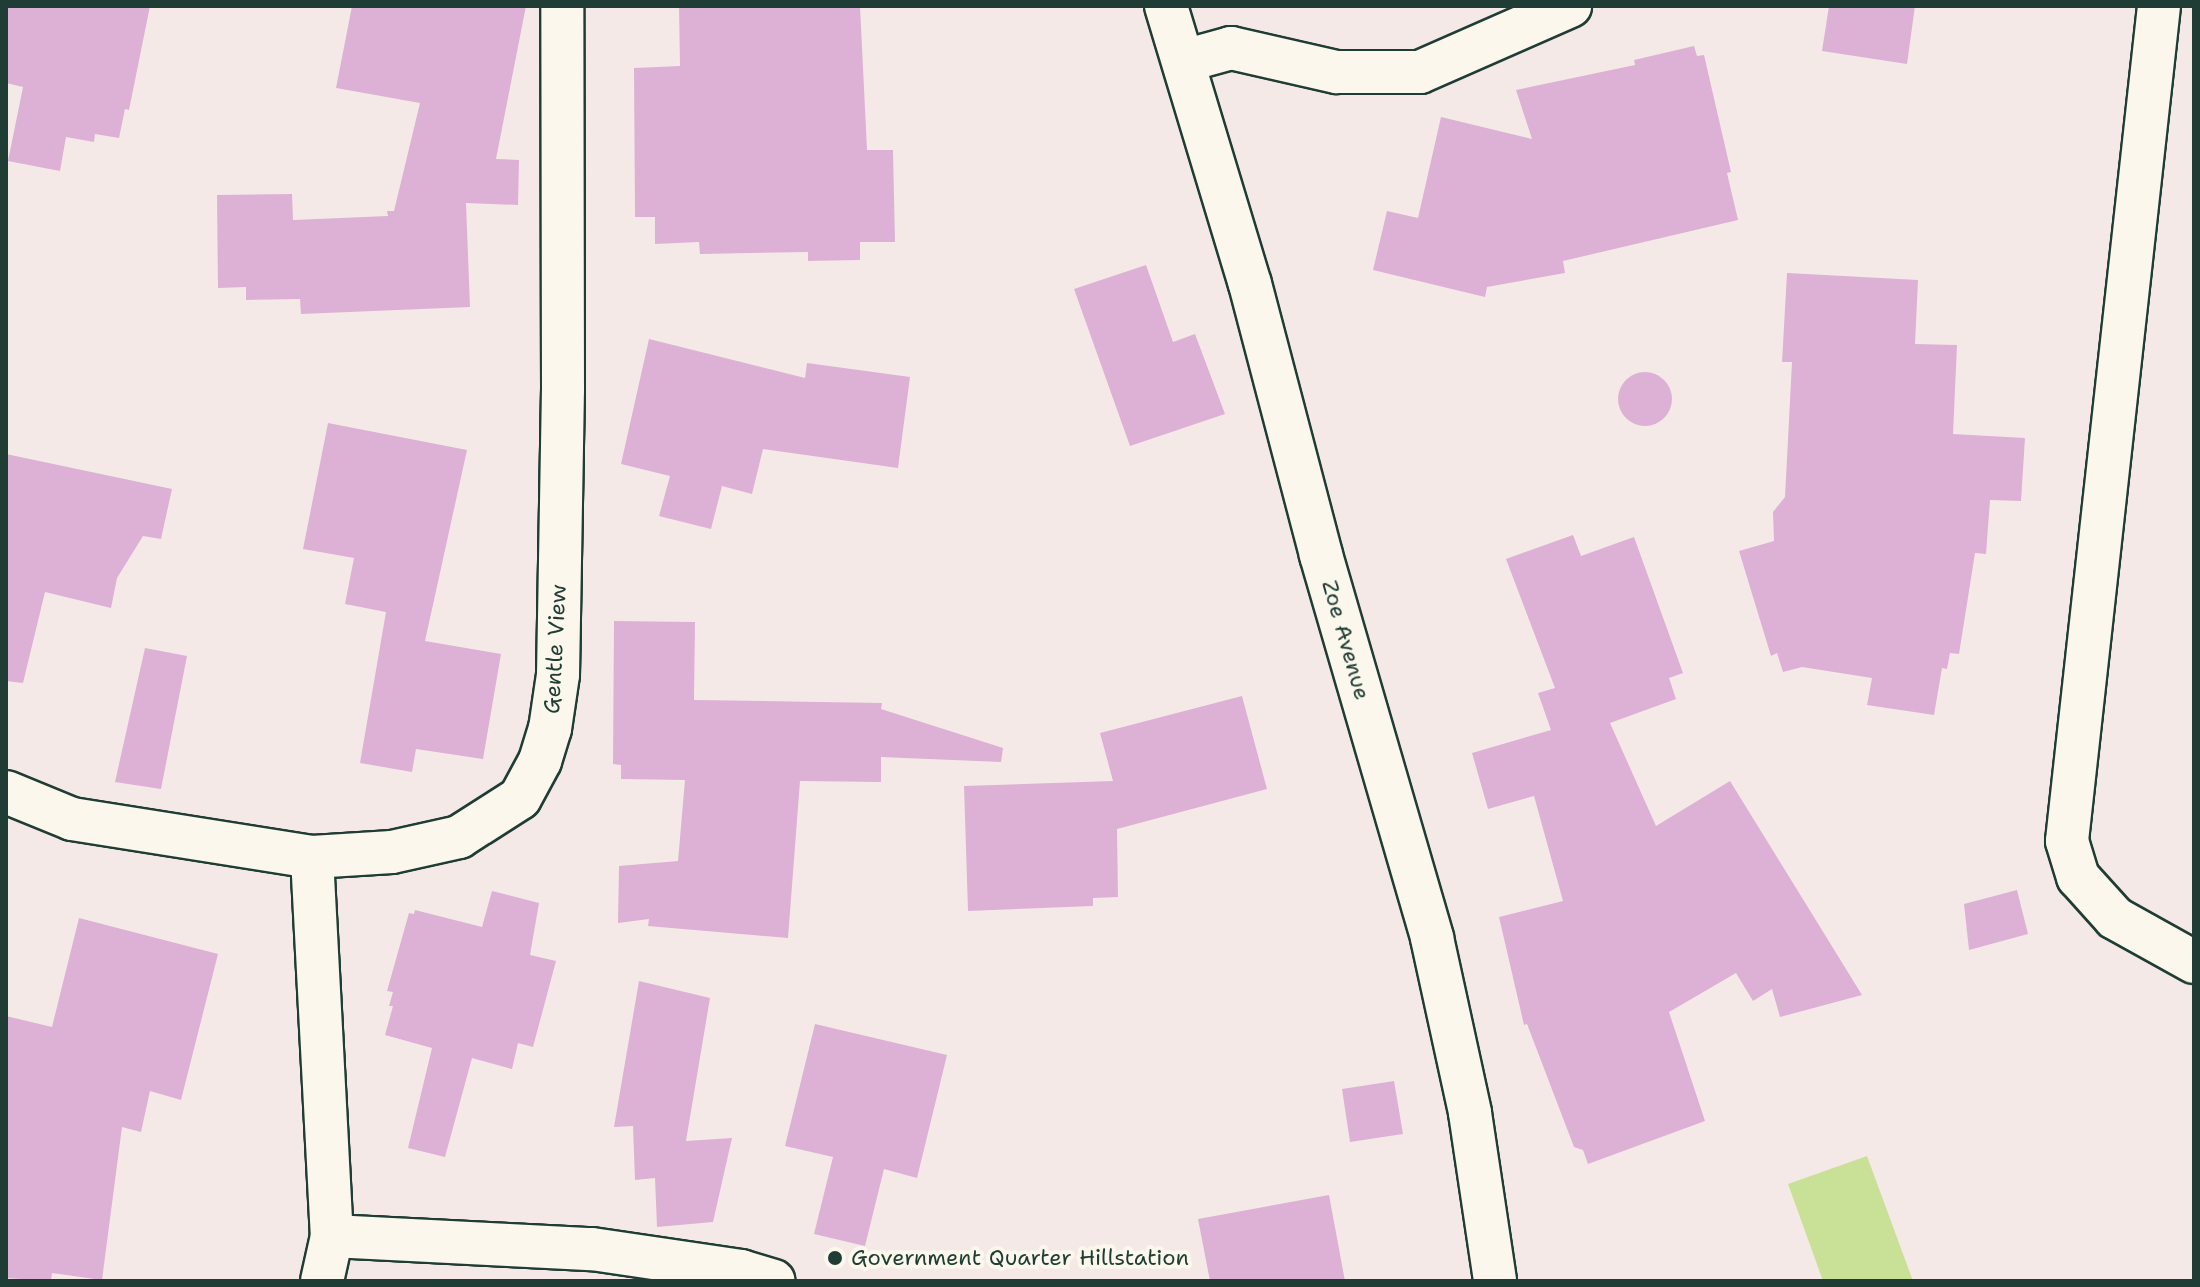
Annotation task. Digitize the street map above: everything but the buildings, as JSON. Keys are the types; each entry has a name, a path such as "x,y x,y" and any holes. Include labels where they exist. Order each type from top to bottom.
{"street":[{"name":"Gentle View","path":"6,792 72,819 312,857 392,852 459,837 520,798 540,761 550,729 558,675 563,389 562,6"},
{"name":"Zoe Avenue","path":"1166,6 1432,938 1470,1113 1495,1281"},
{"path":"1184,61 1231,48 1337,72 1420,72 1570,6"},
{"path":"2159,6 2067,841 2078,877 2115,918 2194,962"},
{"path":"312,857 332,1236 322,1281"},
{"path":"332,1236 592,1249 741,1271 774,1281"}],"green space":[{"path":"1867,1156 1913,1281 1823,1281 1788,1184"}],"place":[{"name":"Government Quarter Hillstation","path":"835,1258"}]}
